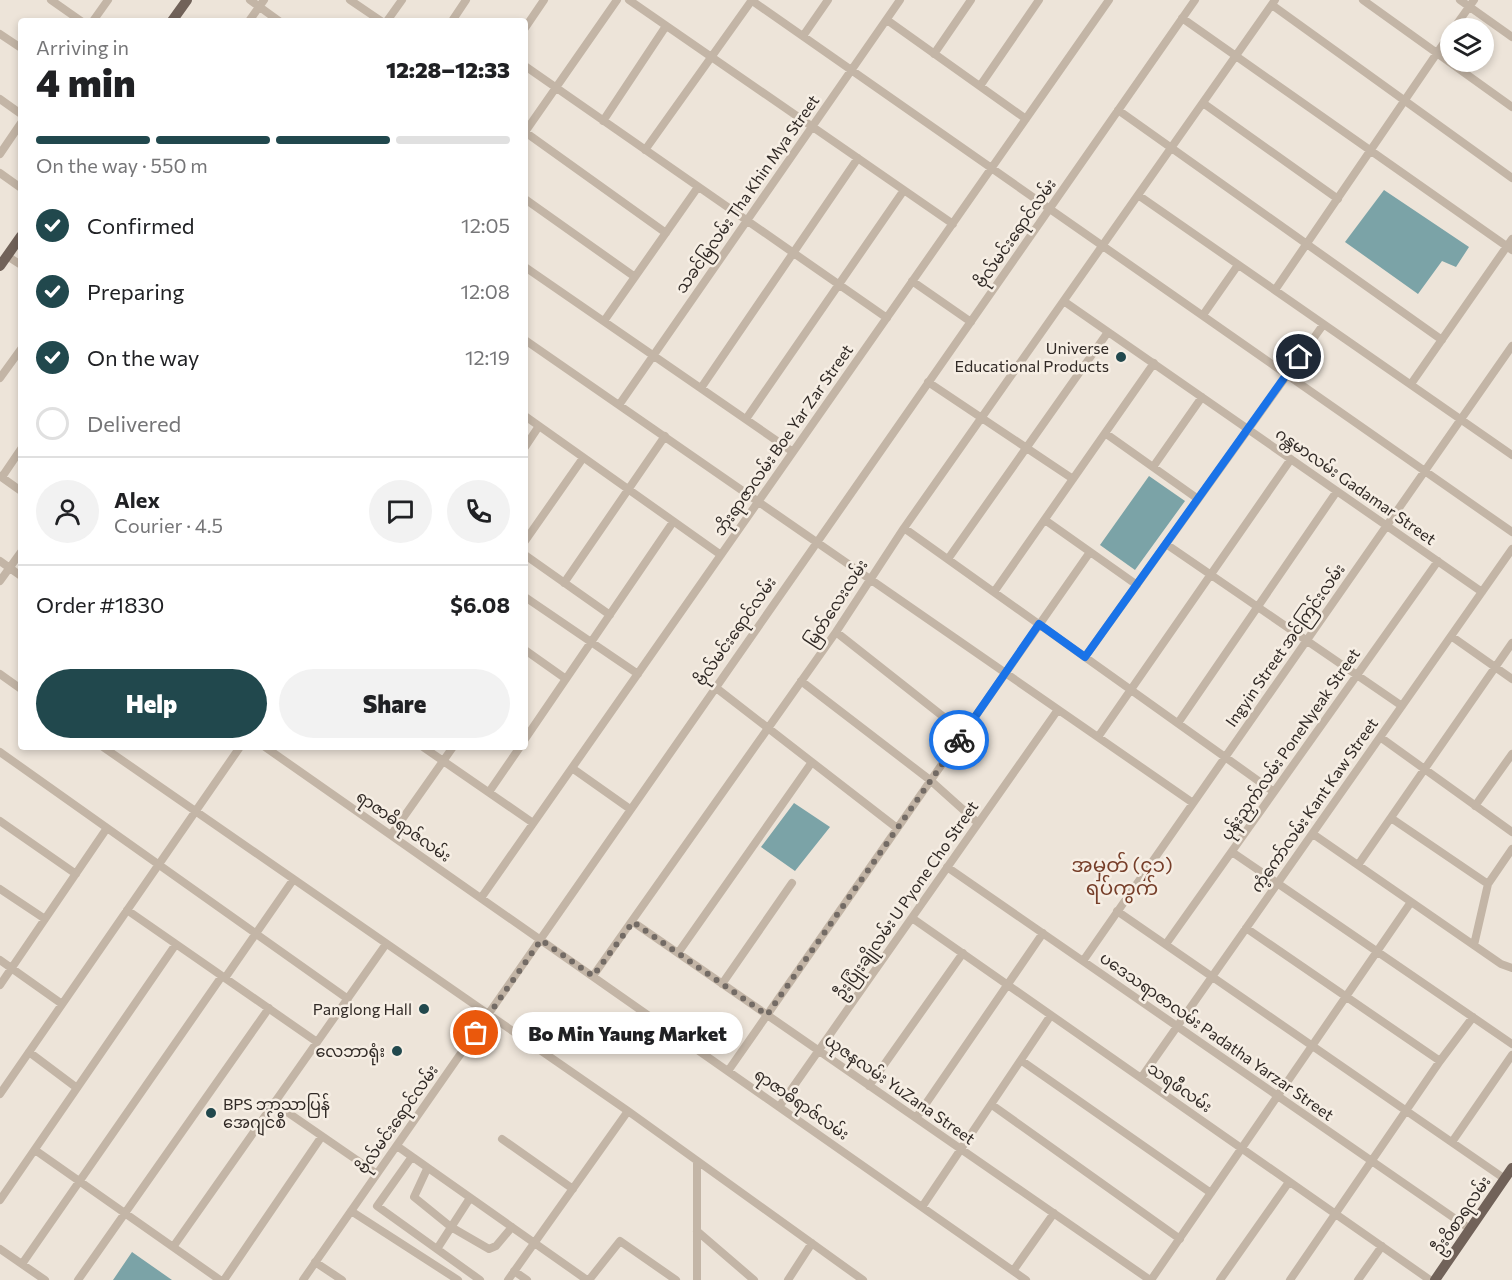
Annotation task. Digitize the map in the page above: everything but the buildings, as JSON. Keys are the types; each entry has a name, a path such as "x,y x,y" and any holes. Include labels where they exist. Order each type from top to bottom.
{"main road":[{"path":"174,18 187,0"},
{"path":"0,266 18,240"},
{"name":"ဦးဝိစာရလမ်း","path":"1435,1280 1512,1168"}],"street":[{"path":"51,0 77,18"},
{"path":"95,18 108,0"},
{"path":"250,0 262,3 276,18"},
{"path":"350,0 377,18"},
{"path":"389,18 402,0"},
{"path":"456,18 466,0"},
{"path":"528,24 544,0"},
{"path":"528,128 617,0"},
{"path":"629,0 953,224"},
{"path":"645,150 751,0 1512,532"},
{"path":"803,36 828,0"},
{"name":"သခင်မြလမ်း Tha Khin Mya Street","path":"619,405 900,0"},
{"path":"934,54 971,0"},
{"path":"980,86 1039,0"},
{"name":"ဘိုးရာဇာလမ်း Boe Yar Zar Street","path":"481,898 1109,0"},
{"name":"ဗိုလ်မင်းရောင်လမ်း","path":"303,1280 1195,0"},
{"path":"1364,0 1512,107"},
{"path":"1460,0 1472,3 1512,37"},
{"path":"251,18 262,3"},
{"path":"1273,3 1512,178"},
{"name":"မြတ်လေးလမ်း","path":"593,976 836,632 904,528 983,419 1273,3"},
{"path":"1461,18 1472,3"},
{"path":"1182,18 1370,151 1510,245 1411,384"},
{"path":"886,20 1026,119"},
{"path":"603,120 666,26"},
{"path":"0,34 18,46"},
{"path":"1275,290 1440,49"},
{"path":"528,68 887,318"},
{"path":"0,99 18,112"},
{"path":"1203,103 1338,199"},
{"path":"1118,110 1442,340"},
{"path":"0,154 18,127"},
{"path":"528,134 666,233"},
{"path":"701,388 858,158"},
{"path":"0,173 18,186"},
{"path":"604,321 698,187"},
{"path":"746,419 904,190"},
{"path":"1138,195 1512,455"},
{"path":"528,201 634,277"},
{"path":"7,256 18,263"},
{"path":"1203,315 1238,265"},
{"path":"528,269 793,452"},
{"path":"912,282 971,322"},
{"name":"ဂန္တမာလမ်း Gadamar Street","path":"1065,302 1482,591"},
{"path":"1085,657 1323,325"},
{"path":"948,559 1108,332"},
{"path":"528,342 870,578 1057,711 1193,803"},
{"name":"Ingyin Street အင်ကြင်းလမ်း","path":"1083,961 1512,346"},
{"path":"0,378 18,353"},
{"path":"994,592 1154,363"},
{"path":"928,382 1073,479"},
{"path":"1153,467 1202,397"},
{"path":"528,418 721,555"},
{"path":"528,442 539,426"},
{"path":"1105,433 1198,499"},
{"path":"564,583 665,436"},
{"path":"18,453 1,477 18,489"},
{"path":"528,537 583,458"},
{"path":"1098,737 1291,459"},
{"path":"1178,723 1337,491"},
{"path":"1045,520 1137,585"},
{"path":"528,735 674,522"},
{"path":"904,528 1274,792"},
{"path":"1166,544 1402,706"},
{"name":"ကံ့ကော်လမ်း Kant Kaw Street","path":"1141,1078 1211,975 1313,834 1512,549"},
{"path":"728,1071 1090,552"},
{"path":"0,581 18,556"},
{"path":"528,557 610,615"},
{"path":"0,561 18,574"},
{"name":"ပုန်းညှက်လမ်း PoneNyeak Street","path":"1166,944 1438,561"},
{"path":"528,599 638,674"},
{"path":"836,632 964,733"},
{"path":"1451,636 1512,679"},
{"path":"1358,865 1512,643"},
{"path":"528,652 566,679"},
{"path":"0,674 18,687"},
{"path":"801,681 930,780 978,823"},
{"path":"715,687 897,828"},
{"name":"ဦးပြုံးချိုလမ်း U Pyone Cho Street","path":"779,1107 1057,711"},
{"path":"1380,737 1512,832"},
{"path":"107,750 386,944 491,1011 863,1280"},
{"path":"0,1095 238,750"},
{"name":"ရာဇာဓိရာဇ်လမ်း","path":"269,750 481,898 537,947 593,976 1026,1280"},
{"path":"427,750 533,824"},
{"path":"391,836 451,750"},
{"path":"489,792 518,750"},
{"path":"0,752 348,999"},
{"path":"1475,806 1512,754"},
{"path":"678,954 812,762"},
{"path":"572,768 630,809"},
{"path":"1391,818 1488,884"},
{"path":"0,821 76,874"},
{"path":"0,985 107,828"},
{"path":"1313,834 1500,964 1512,968"},
{"path":"1474,945 1488,884 1512,849"},
{"path":"1232,852 1512,1044"},
{"name":"ပဒေသရာဇာလမ်း Padatha Yarzar Street","path":"947,867 1470,1229"},
{"path":"22,1264 293,880"},
{"path":"722,984 792,883"},
{"path":"0,889 45,919"},
{"path":"1151,1280 1411,902"},
{"path":"128,910 317,1042"},
{"path":"1118,911 1505,1179"},
{"name":"သရဖီလမ်း","path":"912,918 1430,1280"},
{"name":"ယုဇနလမ်း YuZana Street","path":"633,922 1151,1280"},
{"path":"1246,928 1440,1061"},
{"path":"916,1118 1043,933"},
{"path":"0,1200 176,944"},
{"path":"173,1247 386,944"},
{"path":"869,1086 963,953"},
{"path":"0,960 62,1004"},
{"path":"78,1280 268,1008"},
{"path":"922,1207 1051,1015"},
{"path":"1290,1280 1371,1160 1473,1017"},
{"path":"29,1052 77,1088"},
{"path":"1452,1142 1512,1055"},
{"path":"1022,1061 1211,1193"},
{"path":"274,1103 377,1174"},
{"path":"992,1106 1180,1239"},
{"path":"508,1280 628,1111"},
{"path":"35,1150 222,1280 322,1136"},
{"path":"502,1139 573,1189"},
{"path":"397,1146 588,1280 620,1241 673,1279"},
{"path":"411,1158 377,1206 480,1280"},
{"path":"697,1161 697,1280"},
{"path":"427,1169 414,1197 451,1227 489,1249 496,1246 512,1227"},
{"path":"1220,1280 1289,1182"},
{"path":"437,1249 470,1198"},
{"path":"351,1211 456,1280"},
{"path":"1013,1271 1054,1214"},
{"path":"697,1231 754,1280"},
{"path":"788,1280 812,1243"},
{"path":"1359,1280 1382,1246"},
{"path":"0,1249 45,1280"},
{"path":"315,1262 342,1280"},
{"path":"514,1271 527,1280"}],"water":[{"path":"1384,190 1469,247 1456,267 1442,261 1418,294 1345,242"},
{"path":"1149,476 1185,501 1135,570 1100,545"},
{"path":"794,803 830,827 795,871 761,847"},
{"path":"132,1252 172,1280 113,1280"}],"way so far":[{"path":"476,1033 541,940 593,976 633,922 767,1015 959,740"}],"place":[{"name":"Universe Educational Products","path":"1121,357"},
{"name":"Panglong Hall","path":"424,1009"},
{"name":"Bo Min Yaung Market","path":"476,1033"},
{"name":"လေဘာရုံး","path":"397,1051"},
{"name":"BPS ဘာသာပြန် အေဂျင်စီ","path":"211,1113"}],"district":[{"name":"အမှတ် (၄၁) ရပ်ကွက်","path":"1122,876"}],"route":[{"path":"959,740 1039,624 1085,657 1299,357"}]}
